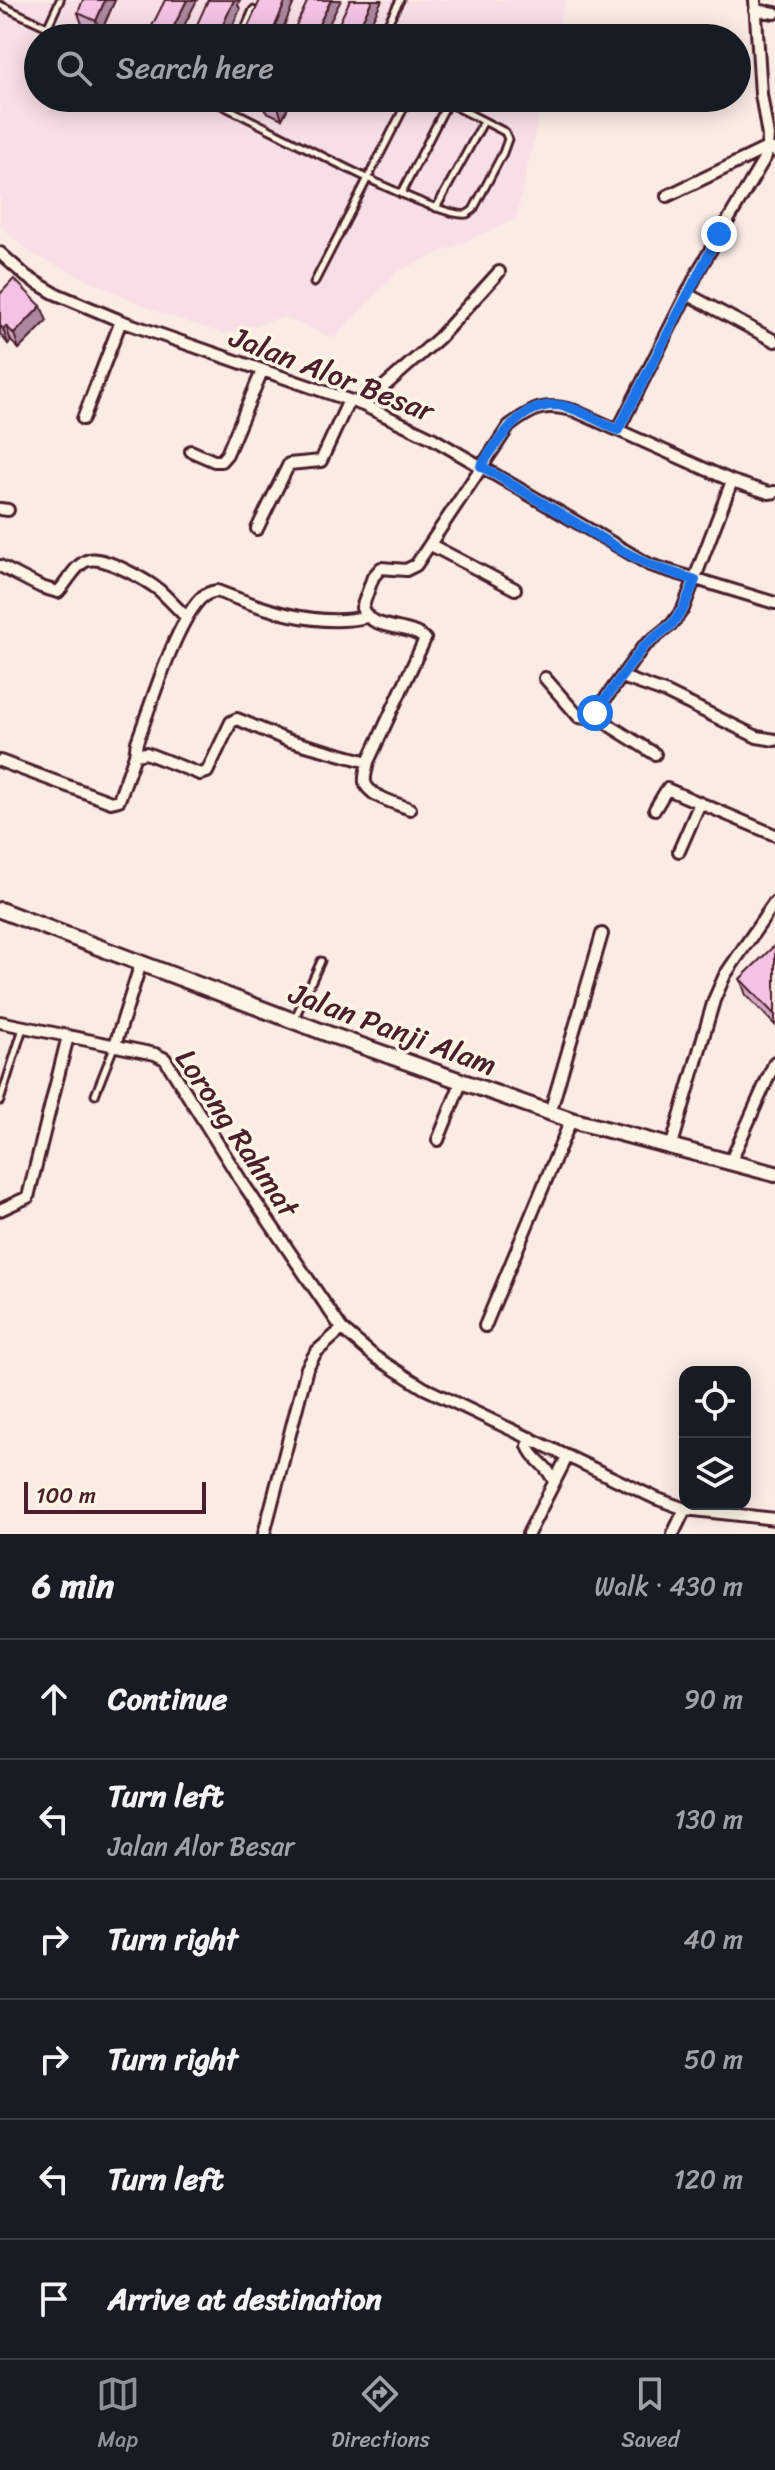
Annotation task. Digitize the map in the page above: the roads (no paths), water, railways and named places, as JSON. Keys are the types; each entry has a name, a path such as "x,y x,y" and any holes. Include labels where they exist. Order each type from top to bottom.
{"main road":[{"name":"Jalan Panji Alam","path":"1,913 461,1083 571,1120 775,1174"}],"street":[{"path":"618,430 687,294 772,149 761,94 755,5 775,13"},
{"path":"667,196 772,149"},
{"name":"Jalan Alor Besar","path":"0,253 27,277 54,293 121,321 363,405 432,438 650,565 775,603"},
{"path":"363,405 439,338 499,272"},
{"path":"687,294 775,341"},
{"path":"83,419 121,321"},
{"path":"191,451 221,461 227,454 262,371"},
{"path":"257,529 289,464 321,461 349,400"},
{"path":"366,617 362,608 373,577 381,568 406,570 416,565 509,426 530,410 555,405 732,481 769,493 775,492"},
{"path":"545,678 579,717 587,718 595,713 643,647 672,624 683,609 732,481"},
{"path":"431,545 515,589"},
{"path":"0,566 58,592 81,564 97,559 157,589 186,617"},
{"path":"0,761 111,802 119,800 137,742 186,617 201,597 217,591 275,612 339,621 366,617 418,633 425,639 368,762 365,782 367,788 382,797 410,809"},
{"path":"622,677 667,693 757,737 775,740"},
{"path":"595,713 655,754"},
{"path":"135,755 146,753 200,774 207,772 231,722 237,719 287,740 368,762"},
{"path":"655,809 667,789 775,835"},
{"path":"679,851 700,803"},
{"path":"671,1148 714,1000 725,975 775,902"},
{"path":"550,1113 602,934"},
{"path":"115,1045 141,963"},
{"name":"Lorong Rahmat","path":"0,1022 115,1045 165,1059 240,1179 342,1329 375,1357 424,1388 679,1507"},
{"path":"0,1210 28,1197 68,1036"},
{"path":"730,1163 775,1062"},
{"path":"438,1140 461,1083"},
{"path":"485,1326 571,1120"},
{"path":"264,1534 307,1368 316,1352 342,1329"},
{"path":"531,1438 529,1451 548,1467 554,1482"},
{"path":"528,1534 567,1457"},
{"path":"673,1534 685,1510"},
{"name":"Lorong Rahmat","path":"694,1510 775,1519"}],"lane":[{"path":"49,24 60,0"},
{"path":"387,24 400,0"},
{"path":"0,5 43,24"},
{"path":"247,24 253,10"},
{"path":"238,112 401,194 461,215 473,210 508,139 505,132 467,112"},
{"path":"314,283 402,112"},
{"path":"401,194 443,112"},
{"path":"436,208 484,121"},
{"path":"294,1021 321,961"},
{"path":"0,1101 23,1027"},
{"path":"95,1095 115,1045"}]}
